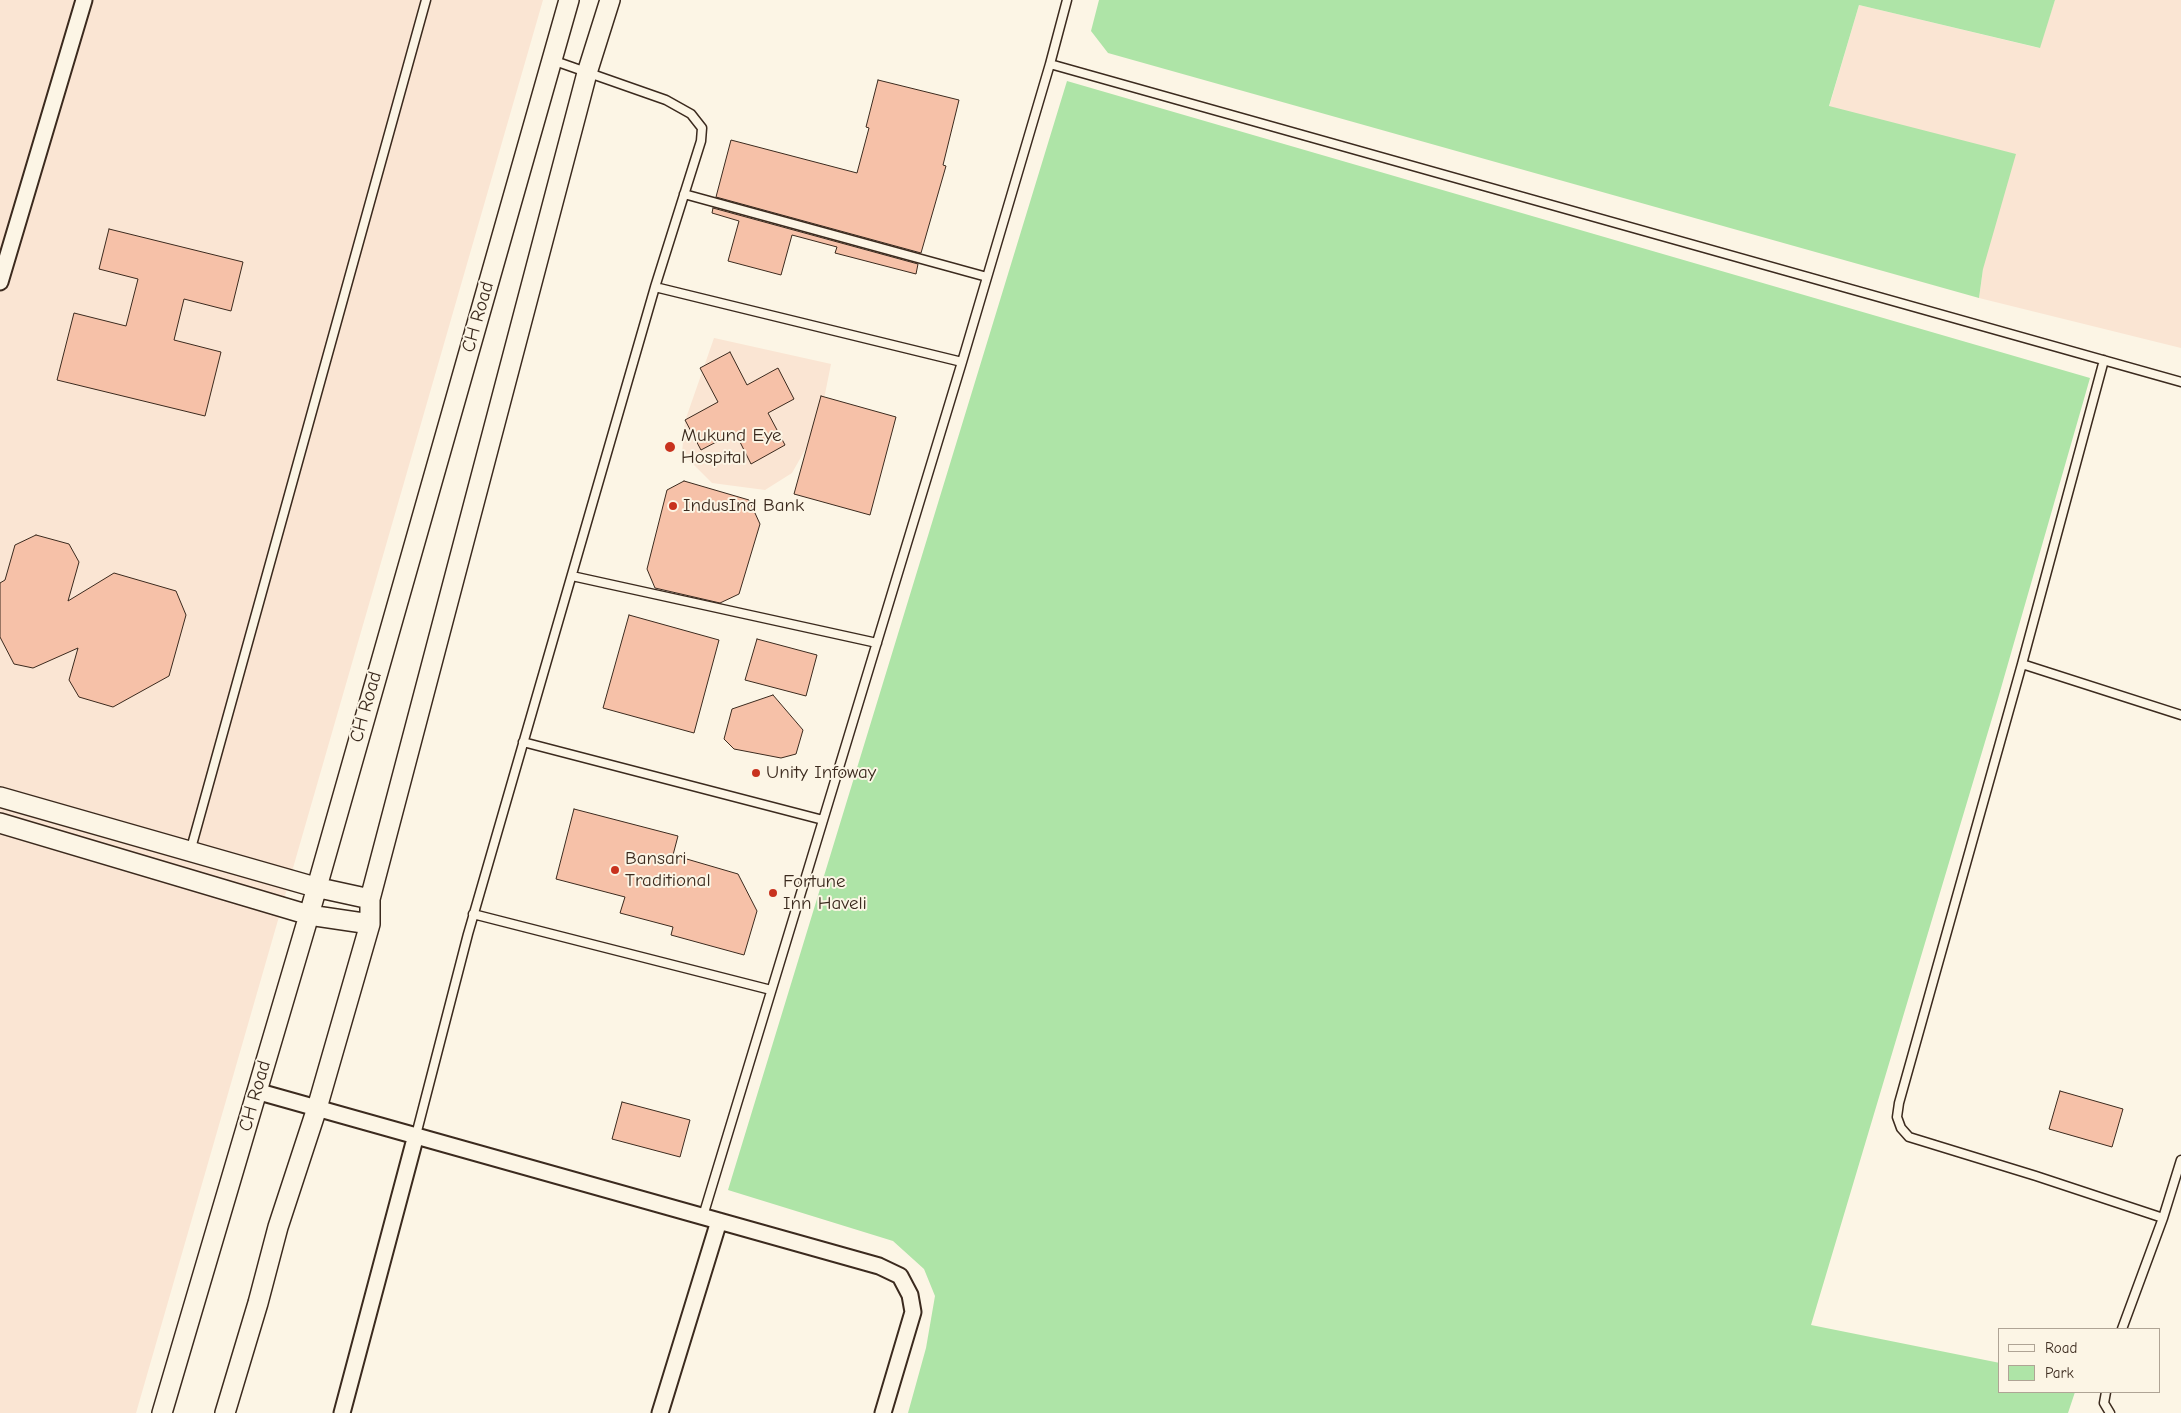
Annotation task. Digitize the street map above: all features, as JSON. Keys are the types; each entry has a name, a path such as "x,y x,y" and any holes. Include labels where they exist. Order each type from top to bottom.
{"street":[{"path":"0,282 84,0"},
{"name":"CH Road","path":"162,1413 309,915 315,887 569,0"},
{"path":"225,1413 278,1227 317,1108 370,924 370,899 587,73 610,0"},
{"path":"0,798 315,887 370,899"},
{"path":"0,823 309,915 370,924"},
{"path":"256,1091 719,1220 879,1266 900,1276 910,1296 913,1312 883,1413"},
{"path":"342,1413 416,1136"},
{"path":"660,1413 719,1220"}],"lane":[{"path":"190,852 426,0"},
{"path":"702,1216 962,362 1050,64 1067,0"},
{"path":"416,1136 474,914 523,742 655,287 701,141 702,128 691,114 666,100 552,60"},
{"path":"1050,64 2181,382"},
{"path":"684,194 987,277"},
{"path":"655,287 962,362"},
{"path":"2104,360 2022,664 1899,1103 1897,1117 1901,1128 1909,1137 2163,1218"},
{"path":"572,576 877,643"},
{"path":"2022,664 2181,715"},
{"path":"523,742 823,820"},
{"path":"474,914 771,990"},
{"path":"2122,1328 2163,1218 2181,1160"},
{"path":"2106,1393 2104,1403 2110,1413"}],"shaded area":[{"path":"0,0 543,0 136,1413 0,1413"},
{"path":"2055,0 2181,0 2181,348 1979,298 1983,269 1829,107 1859,5 2039,48"},
{"path":"714,338 831,364 820,419 805,450 792,473 765,490 712,483 682,453 685,421"}],"green space":[{"path":"1099,0 2055,0 2040,48 1859,5 1829,106 2016,154 1983,269 1979,298 1108,53 1091,31"},
{"path":"1067,81 2090,378 1999,695 1811,1325 1998,1363 1998,1393 2075,1393 2068,1413 908,1413 926,1348 935,1296 924,1269 893,1241 728,1190"}],"building":[{"path":"878,80 959,100 943,165 946,166 921,253 716,197 731,140 857,173 869,128 866,127"},
{"path":"713,208 918,264 916,274 835,253 837,247 792,235 781,275 728,261 739,221 712,213"},
{"path":"109,229 243,262 231,311 184,299 174,340 221,352 205,416 57,380 74,313 126,326 138,279 99,269"},
{"path":"730,352 747,385 778,368 794,399 768,413 785,445 751,464 735,432 701,450 685,420 718,402 700,368"},
{"path":"821,396 896,417 870,515 794,494"},
{"path":"684,481 749,500 760,524 739,594 720,603 655,588 647,569 667,490"},
{"path":"36,535 69,544 79,562 68,601 114,573 176,591 186,615 169,676 113,707 79,697 69,680 78,648 33,668 14,664 0,637 0,583 5,580 15,545"},
{"path":"629,615 719,640 694,733 603,708"},
{"path":"757,639 817,655 806,696 745,680"},
{"path":"773,695 803,730 796,754 781,758 734,749 724,739 732,709"},
{"path":"574,809 678,836 673,855 738,874 757,911 744,955 671,935 673,927 620,913 625,897 556,879"},
{"path":"2060,1091 2123,1109 2112,1147 2049,1129"},
{"path":"622,1102 690,1120 680,1157 612,1139"}],"place":[{"name":"Mukund Eye Hospital","path":"670,447"},
{"name":"IndusInd Bank","path":"673,506"},
{"name":"Unity Infoway","path":"756,773"},
{"name":"Bansari Traditional","path":"615,870"},
{"name":"Fortune Inn Haveli","path":"773,893"}]}
